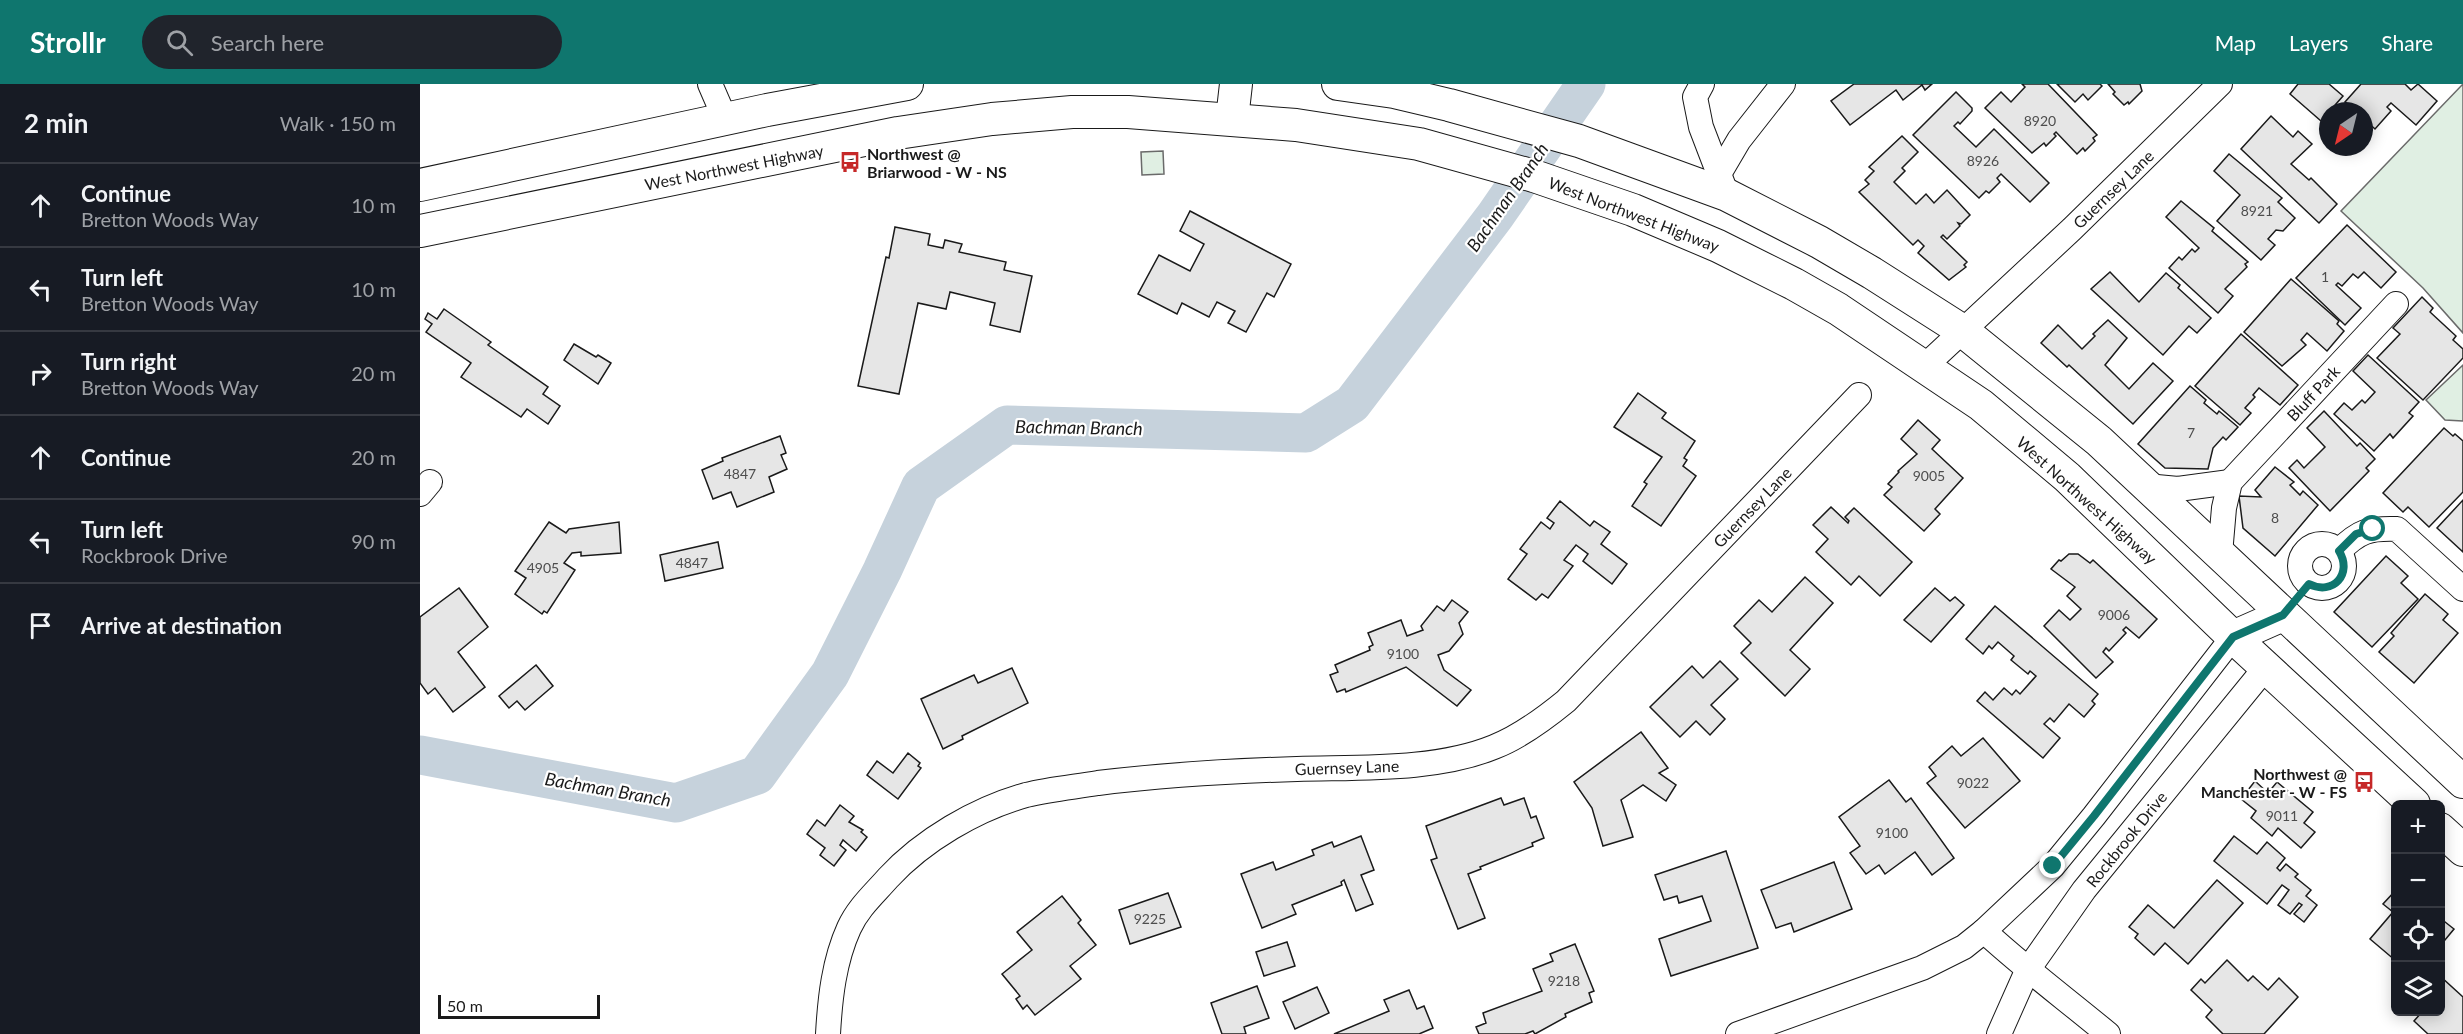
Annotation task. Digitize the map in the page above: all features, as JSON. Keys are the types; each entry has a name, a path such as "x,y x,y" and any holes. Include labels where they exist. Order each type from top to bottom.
{"main road":[{"path":"420,185 726,121 767,110 906,84"},
{"path":"1232,118 1236,84"},
{"path":"1338,84 1394,92 1506,119 1715,185 1854,263 1963,331 2099,441 2463,782"},
{"name":"West Northwest Highway","path":"420,231 898,133 992,119 1072,112 1128,112 1232,118 1308,126 1419,144 1534,176 1633,210 1719,246 1794,284 1838,309 1981,405 2067,477 2233,637 2410,800"},
{"path":"595,148 604,194"},
{"path":"2233,637 2283,615"},
{"path":"2266,667 2283,615"},
{"path":"2445,834 2463,850"}],"street":[{"path":"710,84 726,121"},
{"path":"1702,84 1695,97 1715,185"},
{"path":"1715,185 1739,140 1783,84"},
{"name":"Guernsey Lane","path":"1925,366 2088,214 2220,84"},
{"name":"Bluff Park","path":"2230,482 2396,304"},
{"name":"Guernsey Lane","path":"828,1034 830,1001 841,949 850,926 862,906 917,850 970,819 1004,803 1044,790 1144,777 1393,766 1455,759 1493,748 1538,723 1574,693 1859,395"},
{"path":"2146,486 2178,489 2230,482 2224,508 2220,554"},
{"path":"2283,615 2309,584 2323,588 2336,584 2341,579 2345,564 2339,551 2356,534 2373,529 2397,530 2463,589"},
{"path":"1738,1034 1922,968 1964,947 1984,931 2053,866 2233,637"},
{"name":"Rockbrook Drive","path":"2000,1034 2027,970 2084,890 2266,667"},
{"path":"2134,765 2163,793"},
{"path":"1984,931 2027,970 2108,1034"}],"green space":[{"path":"2463,84 2463,333 2423,288 2341,211"},
{"path":"1163,151 1164,174 1142,175 1141,152"},
{"path":"2463,365 2463,421 2445,420 2426,400"}],"building":[{"path":"1854,84 1932,84 1925,90 1922,85 1903,100 1896,90 1850,125 1831,101"},
{"path":"2022,84 2048,84 2097,135 2093,138 2095,141 2085,151 2083,148 2077,154 2056,132 2054,134 2056,136 2046,146 2044,143 2032,153 1985,108 2001,92 2011,102 2025,87"},
{"path":"2057,84 2100,84 2102,86 2088,100 2083,94 2075,102"},
{"path":"2108,84 2140,84 2142,91 2129,104 2128,102 2124,105 2113,94 2115,92"},
{"path":"2298,84 2329,84 2343,96 2338,102 2319,102 2319,119 2290,94"},
{"path":"2361,84 2405,84 2411,90 2418,84 2437,101 2416,125 2391,103 2387,107 2391,111 2375,129 2373,127 2373,102 2345,102"},
{"path":"1956,92 1972,108 1972,111 1960,124 1958,122 1954,126 1976,147 1994,129 2049,183 2030,202 2001,174 1997,178 2000,182 1989,193 1986,191 1979,198 1913,135"},
{"path":"2271,116 2293,137 2298,131 2312,144 2291,164 2309,180 2311,178 2337,204 2319,223 2241,149"},
{"path":"1902,136 1918,152 1902,168 1905,171 1894,182 1916,204 1926,194 1934,203 1947,190 1970,215 1961,224 1958,223 1960,226 1947,239 1943,235 1941,237 1967,262 1964,265 1966,267 1949,280 1918,253 1924,246 1918,240 1913,245 1859,192 1869,184 1865,180 1874,171 1869,167"},
{"path":"2229,154 2282,198 2278,202 2295,218 2283,231 2276,230 2268,239 2275,245 2261,260 2217,221 2240,195 2214,171"},
{"path":"2181,201 2214,228 2212,231 2248,262 2245,264 2247,267 2225,289 2233,296 2218,313 2169,268 2179,257 2182,260 2192,249 2195,252 2199,248 2166,217"},
{"path":"1190,211 1291,264 1274,297 1267,293 1246,332 1228,323 1235,311 1217,302 1209,317 1182,303 1177,314 1138,294 1159,255 1190,271 1204,244 1180,231"},
{"path":"2347,225 2396,272 2381,288 2364,272 2358,278 2353,274 2342,286 2338,283 2336,285 2361,308 2345,325 2296,278"},
{"path":"895,227 930,234 928,245 943,248 945,240 962,244 959,252 1006,262 1004,270 1032,276 1020,332 990,325 995,303 950,292 946,309 918,303 899,394 858,386 886,257 889,258"},
{"path":"2110,272 2139,302 2166,273 2180,285 2178,288 2211,318 2197,333 2189,326 2163,355 2091,289"},
{"path":"2291,279 2339,321 2337,324 2344,331 2327,351 2307,333 2301,340 2306,345 2282,366 2244,332"},
{"path":"2422,297 2433,308 2430,312 2456,336 2453,340 2463,349 2463,358 2423,400 2377,358 2400,334 2393,328"},
{"path":"444,309 491,342 488,345 548,387 543,394 560,406 548,424 527,409 521,417 461,377 471,363 426,332 432,324 425,319 428,313 437,319"},
{"path":"2108,320 2127,338 2105,365 2129,389 2153,363 2173,381 2133,424 2069,365 2067,367 2041,343 2058,325 2082,349 2095,336 2093,334"},
{"path":"2241,334 2298,385 2280,405 2259,388 2253,395 2255,397 2245,408 2251,413 2240,425 2195,386"},
{"path":"574,344 611,363 598,384 564,360"},
{"path":"2368,355 2419,402 2409,413 2413,416 2393,438 2390,434 2374,451 2334,414 2344,403 2352,410 2362,400 2365,403 2375,392 2353,371"},
{"path":"2190,386 2206,400 2204,403 2217,414 2219,411 2238,427 2226,440 2223,437 2213,448 2208,469 2165,468 2138,444"},
{"path":"1638,393 1666,413 1662,418 1695,441 1684,458 1687,460 1683,466 1696,476 1661,526 1632,506 1647,484 1644,482 1662,457 1614,427"},
{"path":"2324,411 2357,446 2360,443 2375,459 2366,468 2369,471 2330,511 2289,468 2297,460 2304,468 2325,447 2307,428"},
{"path":"1918,420 1940,440 1932,449 1963,478 1935,509 1940,514 1924,531 1884,495 1892,487 1888,484 1898,471 1917,454 1901,439"},
{"path":"2444,428 2463,441 2463,492 2429,527 2408,507 2403,512 2383,493"},
{"path":"780,436 786,453 781,455 787,469 769,477 774,492 737,507 731,492 713,499 702,470 723,461 722,458"},
{"path":"2275,467 2294,482 2290,485 2300,495 2303,491 2318,505 2275,556 2243,528 2239,496 2261,497 2255,490"},
{"path":"2463,500 2463,552 2437,528"},
{"path":"1560,501 1590,526 1594,521 1610,532 1601,544 1627,564 1612,584 1583,561 1588,554 1576,545 1564,560 1573,566 1548,598 1542,594 1536,600 1508,579 1527,554 1520,549 1541,522 1550,529 1554,523 1547,518"},
{"path":"1831,507 1848,523 1845,517 1854,508 1912,562 1880,596 1859,576 1851,585 1816,552 1828,539 1813,525"},
{"path":"549,522 566,533 569,529 619,522 621,553 581,556 581,552 572,553 564,563 575,570 547,613 544,611 542,614 515,594 526,578 515,571"},
{"path":"718,542 723,568 665,581 660,555"},
{"path":"2069,554 2078,554 2090,563 2093,560 2157,619 2139,638 2126,627 2123,630 2126,633 2109,651 2106,648 2103,652 2113,662 2096,678 2044,626 2059,610 2070,620 2081,609 2067,596 2075,587 2051,569"},
{"path":"2386,556 2408,576 2401,583 2418,599 2372,647 2334,612"},
{"path":"1805,577 1833,603 1790,650 1810,669 1785,696 1741,653 1751,643 1734,626 1759,600 1772,612"},
{"path":"459,588 488,627 458,652 485,687 453,712 435,688 428,694 420,683 420,617"},
{"path":"1935,588 1950,601 1955,597 1964,605 1931,642 1904,620"},
{"path":"2425,594 2448,614 2443,620 2458,633 2414,683 2379,652 2394,636 2391,633"},
{"path":"1452,600 1468,612 1459,623 1463,634 1449,651 1438,655 1444,670 1471,690 1457,706 1406,667 1346,692 1345,689 1337,692 1330,675 1338,672 1335,665 1370,650 1369,647 1373,645 1368,633 1401,620 1407,636 1423,630 1421,626 1437,606 1444,611"},
{"path":"1995,606 2098,694 2092,701 2095,704 2084,717 2069,704 2054,722 2050,718 2044,724 2060,738 2043,758 1977,701 1985,692 1993,700 2004,688 2012,695 2016,690 2020,694 2036,676 2030,671 2028,674 2011,660 2014,656 1998,642 1992,649 1989,646 1983,654 1966,639"},
{"path":"1720,661 1738,679 1711,705 1725,719 1710,735 1696,721 1680,737 1650,707 1692,666 1703,678"},
{"path":"536,665 553,686 525,710 517,701 509,708 499,696"},
{"path":"1012,668 1028,703 962,736 963,739 943,749 921,699 974,675 978,683"},
{"path":"1641,732 1668,768 1659,773 1676,785 1666,801 1643,785 1621,800 1633,837 1603,846 1592,808 1574,782"},
{"path":"1983,738 2020,781 1965,828 1927,783 1936,776 1929,767 1952,746 1961,756"},
{"path":"908,753 920,763 918,766 921,768 898,799 867,775 877,761 893,773"},
{"path":"1889,780 1906,802 1911,798 1954,858 1932,875 1915,852 1885,874 1879,865 1866,874 1850,853 1860,846 1839,817"},
{"path":"2255,781 2268,793 2277,782 2313,812 2304,823 2315,832 2301,848 2278,828 2272,836 2251,818 2256,811 2241,799"},
{"path":"1501,798 1504,805 1524,798 1531,818 1536,816 1544,838 1532,843 1533,846 1468,874 1485,918 1458,929 1431,860 1437,858 1426,826"},
{"path":"840,805 854,816 849,822 863,830 861,832 867,837 856,851 843,840 840,845 846,850 834,866 820,855 825,848 807,834 817,820 825,826"},
{"path":"1361,836 1374,870 1361,875 1373,904 1356,911 1344,880 1341,882 1342,885 1292,905 1296,914 1262,928 1241,874 1273,862 1276,870 1314,855 1312,850 1332,842 1334,847"},
{"path":"2234,836 2257,854 2267,842 2285,858 2277,868 2280,871 2286,864 2298,874 2295,877 2311,890 2306,896 2317,905 2304,922 2294,914 2302,905 2299,903 2290,914 2278,905 2289,890 2282,885 2267,904 2214,861"},
{"path":"1726,851 1758,948 1671,976 1659,939 1711,921 1702,896 1679,903 1677,896 1664,900 1655,875"},
{"path":"1834,862 1852,909 1794,932 1791,923 1776,928 1761,890"},
{"path":"2217,880 2243,903 2188,964 2165,943 2154,955 2135,938 2138,934 2129,927 2148,905 2174,928"},
{"path":"1168,893 1181,927 1130,944 1119,910"},
{"path":"2391,895 2391,910 2383,904"},
{"path":"1062,896 1081,920 1078,923 1096,945 1070,966 1081,979 1035,1015 1027,1005 1023,1009 1016,999 1020,996 1002,974 1032,950 1017,932"},
{"path":"2391,914 2391,957 2370,939"},
{"path":"2445,922 2454,929 2445,940"},
{"path":"1287,942 1295,966 1264,976 1256,952"},
{"path":"1575,944 1594,991 1589,993 1592,1002 1565,1014 1566,1017 1535,1034 1533,1031 1525,1034 1479,1034 1476,1027 1486,1023 1483,1013 1542,991 1533,969 1553,961 1550,954"},
{"path":"2227,960 2248,981 2253,976 2268,990 2279,978 2298,997 2264,1034 2223,1034 2206,1017 2212,1010 2191,990 2201,979 2205,983"},
{"path":"2445,981 2463,997 2463,1034 2428,1034 2414,1021 2418,1016 2445,1016"},
{"path":"1257,986 1269,1018 1244,1027 1246,1034 1222,1034 1211,1003"},
{"path":"1317,987 1329,1013 1295,1029 1283,1002"},
{"path":"1409,990 1417,1009 1424,1006 1433,1028 1419,1034 1334,1034 1389,1011 1384,1000"}],"waterway":[{"name":"Bachman Branch","path":"420,755 676,803 757,775 830,674 882,571 921,486 1007,425 1306,433 1352,404 1495,216 1586,84"}],"place":[{"name":"Northwest @ Briarwood - W - NS","path":"850,162"},
{"name":"Northwest @ Manchester - W - FS","path":"2364,782"}],"route":[{"path":"2053,866 2233,637 2283,615 2309,584 2316,588 2323,588 2336,584 2341,579 2345,564 2339,551 2356,534 2373,529"}]}
